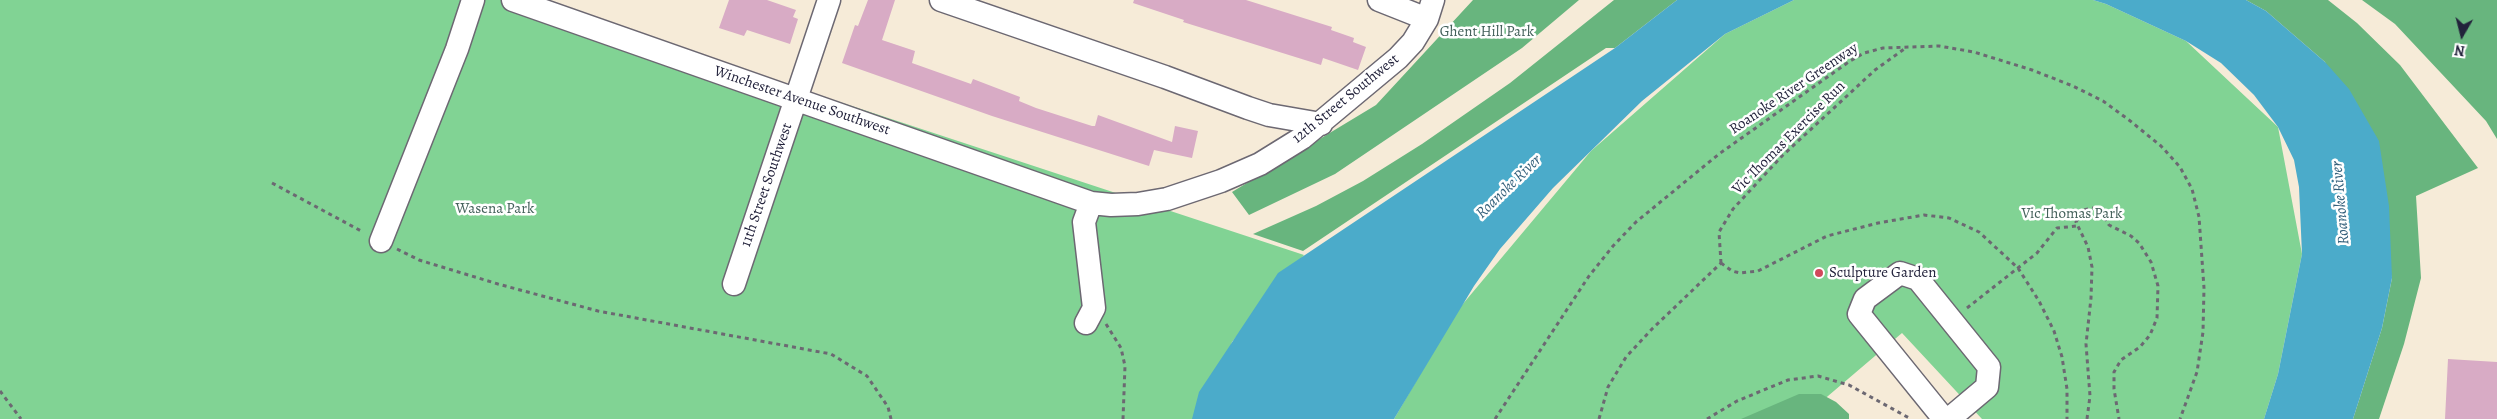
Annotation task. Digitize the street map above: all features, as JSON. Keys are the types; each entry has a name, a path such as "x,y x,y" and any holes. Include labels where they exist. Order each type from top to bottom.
{"street":[{"path":"381,242 426,128 473,0"},
{"name":"Winchester Avenue Southwest","path":"513,0 1091,203"},
{"name":"11th Street Southwest","path":"734,284 830,0"},
{"path":"941,0 1165,77 1248,108 1321,124"},
{"path":"1379,0 1430,9"},
{"name":"12th Street Southwest","path":"1091,203 1138,204 1167,199 1212,184 1260,164 1321,124 1398,58 1413,42 1430,9"},
{"path":"1090,316 1084,222 1091,203"},
{"path":"1944,419 1859,314 1865,299 1900,273 1918,279 1989,367 1990,377 1986,387 1949,419"}],"path":[{"name":"Roanoke River Greenway","path":"1495,419 1589,276 1613,246 1636,222 1718,154 1850,61 1864,53 1883,48 1939,46 1974,52 2032,70 2073,86 2103,101 2161,146 2180,167 2192,189 2199,217 2204,288 2203,332 2197,372 2180,419"},
{"name":"Vic Thomas Exercise Run","path":"1599,419 1608,387 1626,357 1652,329 1721,263 1719,232 1732,209 1782,156 1875,70 1907,47"},
{"path":"272,183 381,242 419,260 598,311 831,354 867,376 888,407 891,419"},
{"path":"2086,419 2090,396 2086,344 2092,267 2088,247 2077,226 2077,217 2083,210 2098,209 2109,225 2132,236 2139,243 2151,262 2156,280 2158,307 2154,328 2146,341 2127,355 2114,372 2114,389 2119,419"},
{"path":"1953,320 2037,253 2057,228 2077,226"},
{"path":"1090,316 1116,337 1121,348 1125,366 1122,419"},
{"path":"1707,419 1737,402 1772,386 1803,376 1818,376 1849,385 1911,419"},
{"path":"0,391 21,419"}],"green space":[{"name":"Wasena Park","path":"0,0 530,0 1304,255 1232,342 1205,419 0,419"},
{"name":"Ghent Hill Park","path":"1473,0 1579,0 1522,48 1335,174 1249,215 1232,192 1376,105"},
{"path":"1614,0 1677,0 1615,48 1606,48 1303,251 1253,234 1316,206 1363,181 1422,144 1510,83"},
{"name":"Vic Thomas Park","path":"1794,0 2093,0 2106,4 2186,41 2278,127 2302,254 2278,374 2264,419 1982,419 1902,333 1801,419 1394,419 1457,311 1591,151 1725,34"},
{"path":"2246,0 2328,0 2357,23 2400,65 2478,168 2416,196 2421,278 2404,344 2379,419 2353,419 2382,328 2392,278 2325,62 2266,11"},
{"path":"2362,0 2497,0 2497,139 2486,121 2395,24"},
{"path":"1799,394 1821,394 1836,402 1849,414 1849,419 1741,419"}],"water":[{"name":"Roanoke River","path":"1677,0 1794,0 1725,34 1642,101 1553,188 1500,249 1474,286 1394,419 1192,419 1199,392 1278,273 1615,48"},
{"name":"Roanoke River","path":"2093,0 2246,0 2266,11 2325,62 2349,89 2379,141 2389,206 2392,278 2382,328 2353,419 2264,419 2278,374 2302,254 2299,187 2294,160 2278,127 2254,95 2221,63 2186,41 2106,4"}],"building":[{"path":"729,0 767,0 796,10 793,17 798,19 790,44 747,30 744,36 719,28"},
{"path":"868,0 895,0 882,40 915,51 912,63 971,84 973,79 1020,97 1019,101 1036,108 1092,126 1095,126 1098,115 1172,142 1175,126 1198,131 1192,158 1154,150 1149,166 992,116 842,63 855,25 858,26"},
{"path":"1134,0 1246,0 1332,27 1331,30 1354,38 1353,42 1366,47 1358,70 1323,58 1321,65 1183,22 1184,20 1133,3"},
{"path":"2448,359 2497,362 2497,419 2445,419"}],"place":[{"name":"Sculpture Garden","path":"1819,273"}]}
